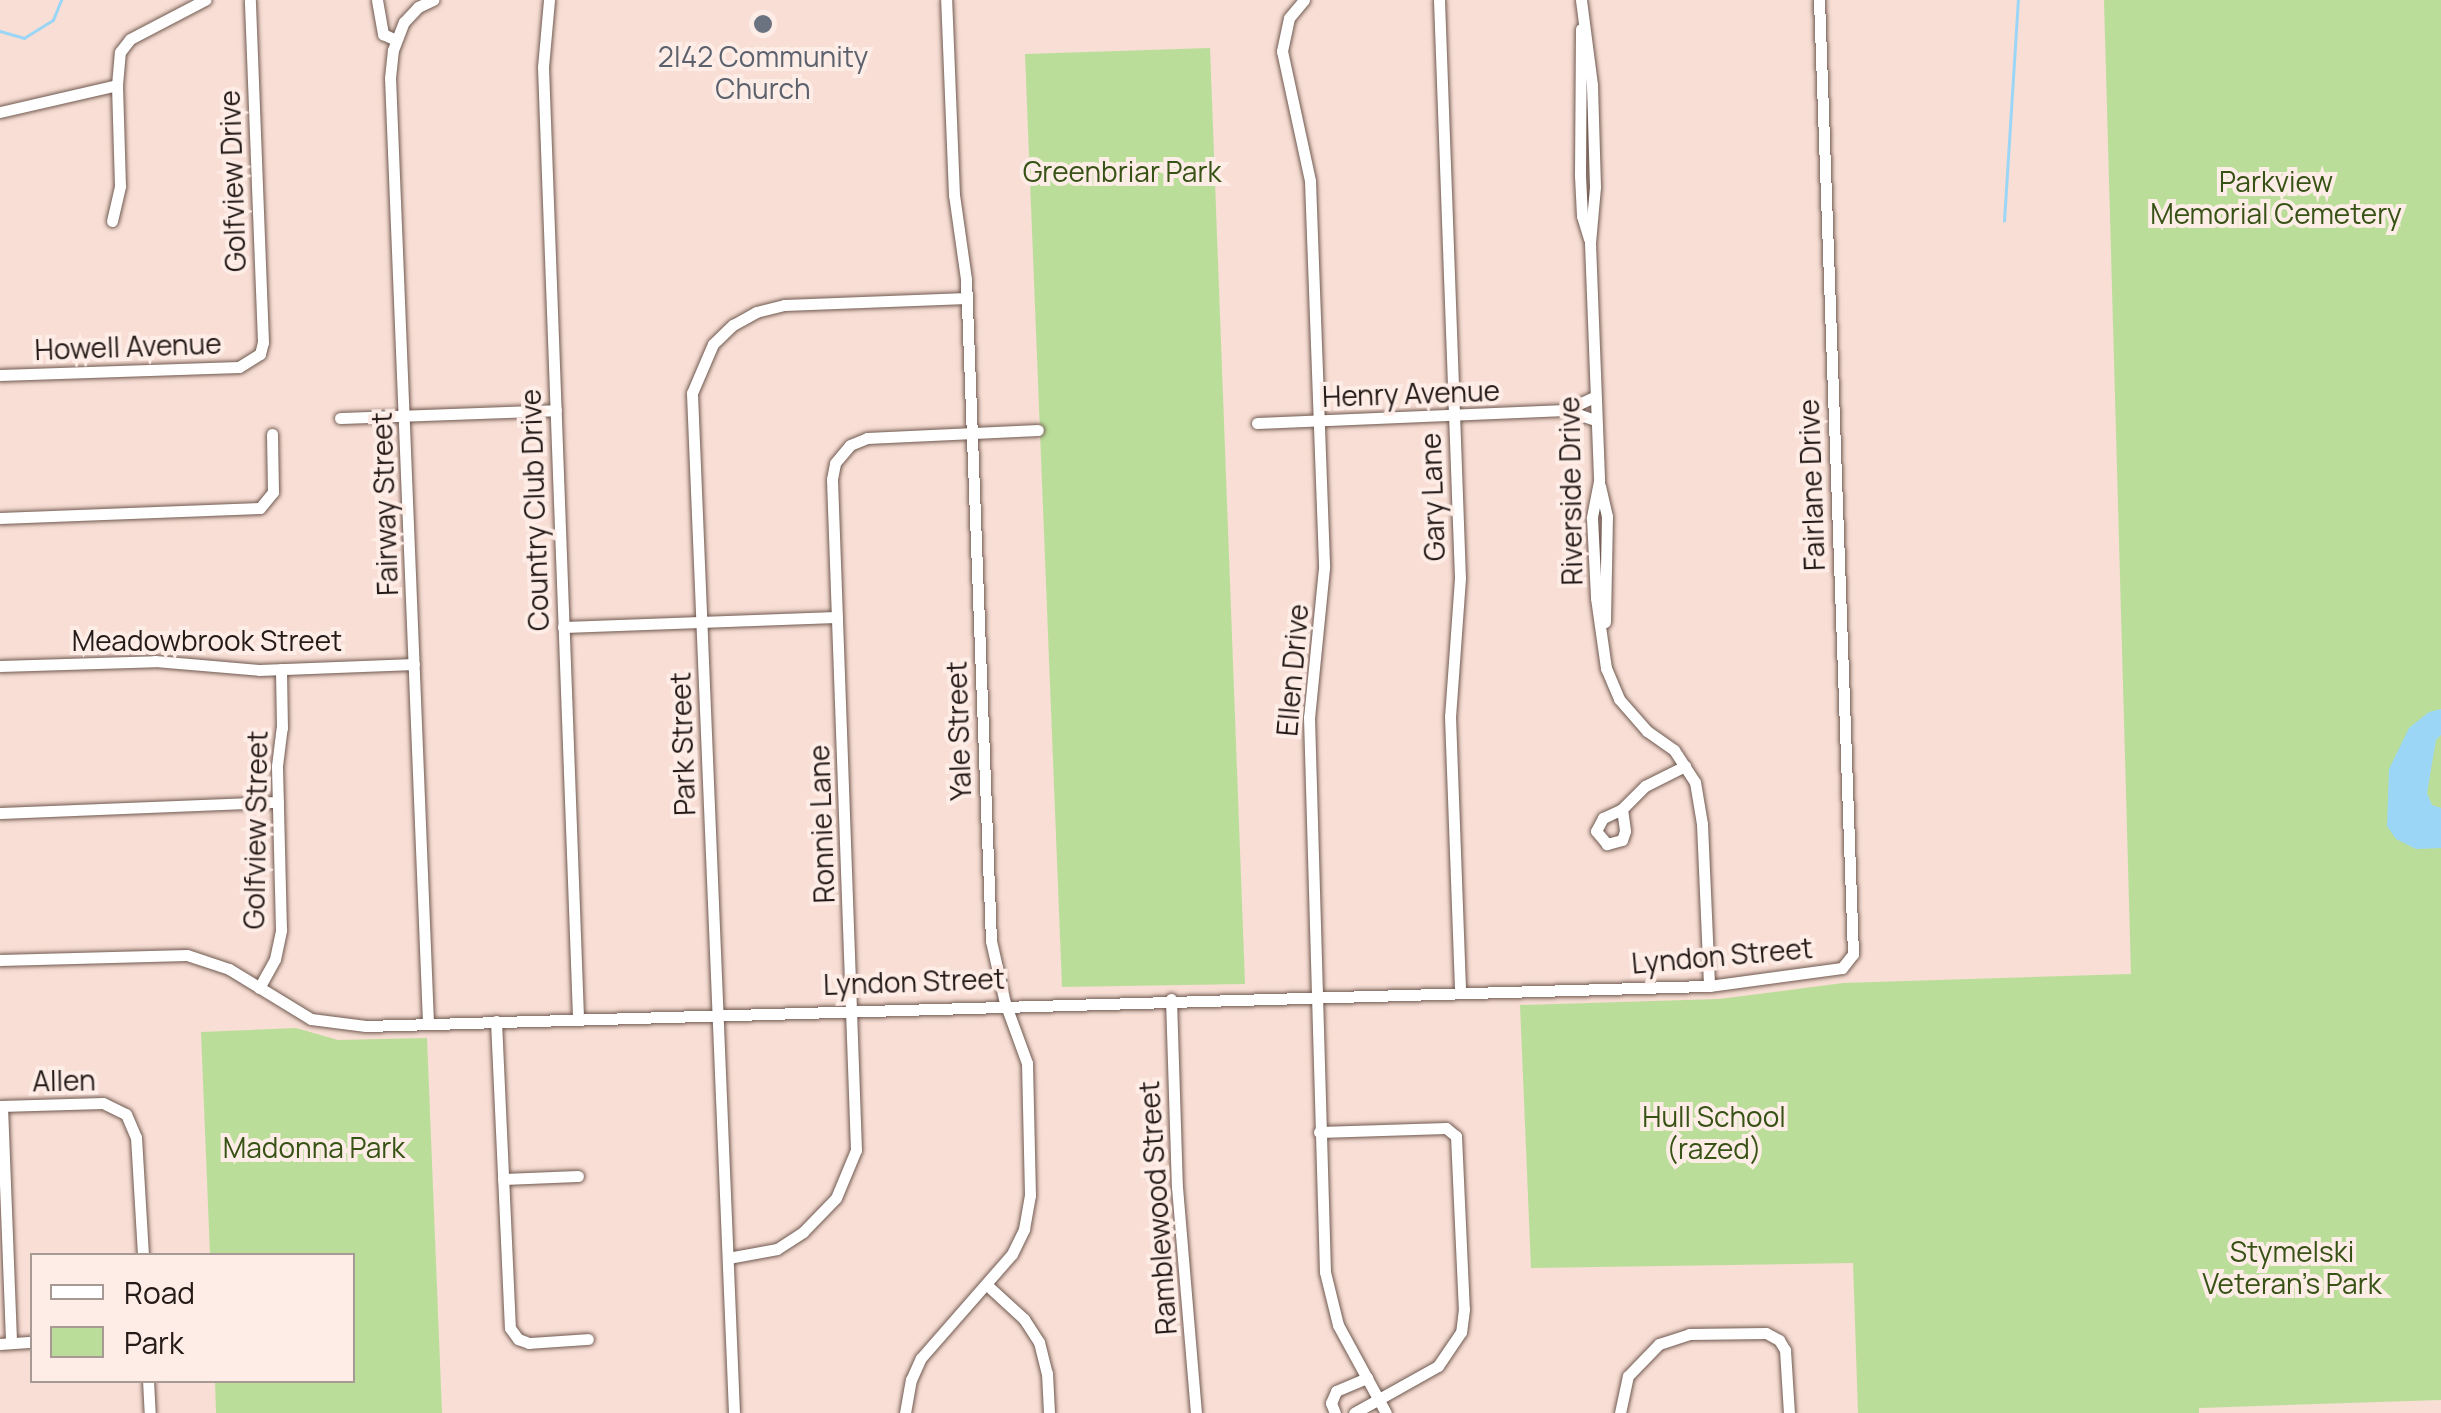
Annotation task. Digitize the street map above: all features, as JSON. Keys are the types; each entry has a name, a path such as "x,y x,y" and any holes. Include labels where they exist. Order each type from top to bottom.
{"street":[{"path":"112,222 120,186 116,85 120,52 130,39 205,0"},
{"name":"Golfview Drive","path":"250,0 264,342 256,359"},
{"path":"377,0 383,34 396,40 418,7 434,0"},
{"name":"Country Club Drive","path":"549,0 542,66 578,1018"},
{"name":"Yale Street","path":"905,1413 908,1390 921,1358 988,1286 1018,1244 1030,1195 1027,1063 1005,1004 991,940 966,298 954,195 946,0"},
{"name":"Ellen Drive","path":"1304,0 1288,18 1283,63 1310,181 1324,594 1310,718 1319,984 1319,1132 1328,1293 1338,1325 1383,1408"},
{"name":"Gary Lane","path":"1438,0 1460,578 1450,716 1460,992"},
{"name":"Riverside Drive","path":"1582,0 1592,85 1595,217 1590,243 1599,481 1592,518 1596,598 1606,668 1619,699 1685,766 1695,782 1701,809 1709,986"},
{"name":"Fairlane Drive","path":"1819,0 1854,954 1846,966"},
{"name":"Fairway Street","path":"396,40 390,78 428,1023"},
{"path":"0,112 116,85"},
{"name":"Park Street","path":"734,1413 692,393 714,344 743,318 784,305 966,298"},
{"name":"Howell Avenue","path":"0,375 240,367 256,359"},
{"name":"Henry Avenue","path":"1257,424 1566,410 1594,397"},
{"path":"340,418 556,410"},
{"name":"Henry Avenue","path":"1566,410 1595,420"},
{"path":"972,432 1038,430"},
{"name":"Ronnie Lane","path":"728,1258 760,1255 789,1242 827,1210 846,1182 857,1140 832,479 842,451 867,438 972,432"},
{"path":"0,518 256,509 268,502 274,488 272,434"},
{"path":"564,626 837,617"},
{"name":"Meadowbrook Street","path":"0,666 155,661 281,669 414,664"},
{"name":"Golfview Street","path":"258,988 274,959 282,930 278,802 281,669"},
{"path":"1622,809 1645,786 1685,766"},
{"path":"0,812 278,802"},
{"name":"Lyndon Street","path":"0,960 187,954 216,962 292,1010 328,1024 1709,986 1846,966"},
{"name":"Ramblewood Street","path":"1171,999 1177,1186 1196,1413"},
{"path":"496,1020 512,1332 529,1343 588,1340"},
{"name":"Allen","path":"1,1106 103,1104 126,1114 136,1137 142,1253"},
{"path":"1,1106 6,1343"},
{"path":"1319,1132 1446,1128 1456,1136 1464,1309 1460,1332 1438,1366 1383,1408 1354,1413"},
{"path":"503,1179 578,1176"},
{"path":"988,1286 1024,1319 1039,1342 1048,1373 1049,1413"},
{"path":"1620,1413 1628,1376 1659,1344 1689,1334 1766,1332 1780,1340 1785,1350 1789,1413"},
{"path":"1335,1413 1331,1404 1336,1392 1367,1378"},
{"path":"148,1383 150,1413"}],"green space":[{"name":"Parkview Memorial Cemetery","path":"2104,0 2441,0 2441,1400 2199,1408 2199,1413 1858,1413 1853,1263 1531,1268 1520,1005 1719,999 1843,983 2131,974"},
{"name":"Greenbriar Park","path":"1210,48 1245,984 1062,987 1025,54"},
{"name":"Madonna Park","path":"296,1028 338,1040 427,1038 442,1413 216,1413 215,1383 355,1383 355,1253 210,1253 201,1032"}],"water":[{"path":"2441,709 2441,735 2436,740 2427,793 2432,805 2441,808 2441,848 2416,849 2396,839 2387,826 2389,769 2409,728 2429,712"}],"waterway":[{"path":"0,31 24,38 53,20 61,0"},
{"path":"2004,221 2018,0"}],"place":[{"name":"2|42 Community Church","path":"763,24"}],"park label":[{"name":"Hull School (razed)","path":"1714,1132"},
{"name":"Stymelski Veteran's Park","path":"2292,1267"}]}
